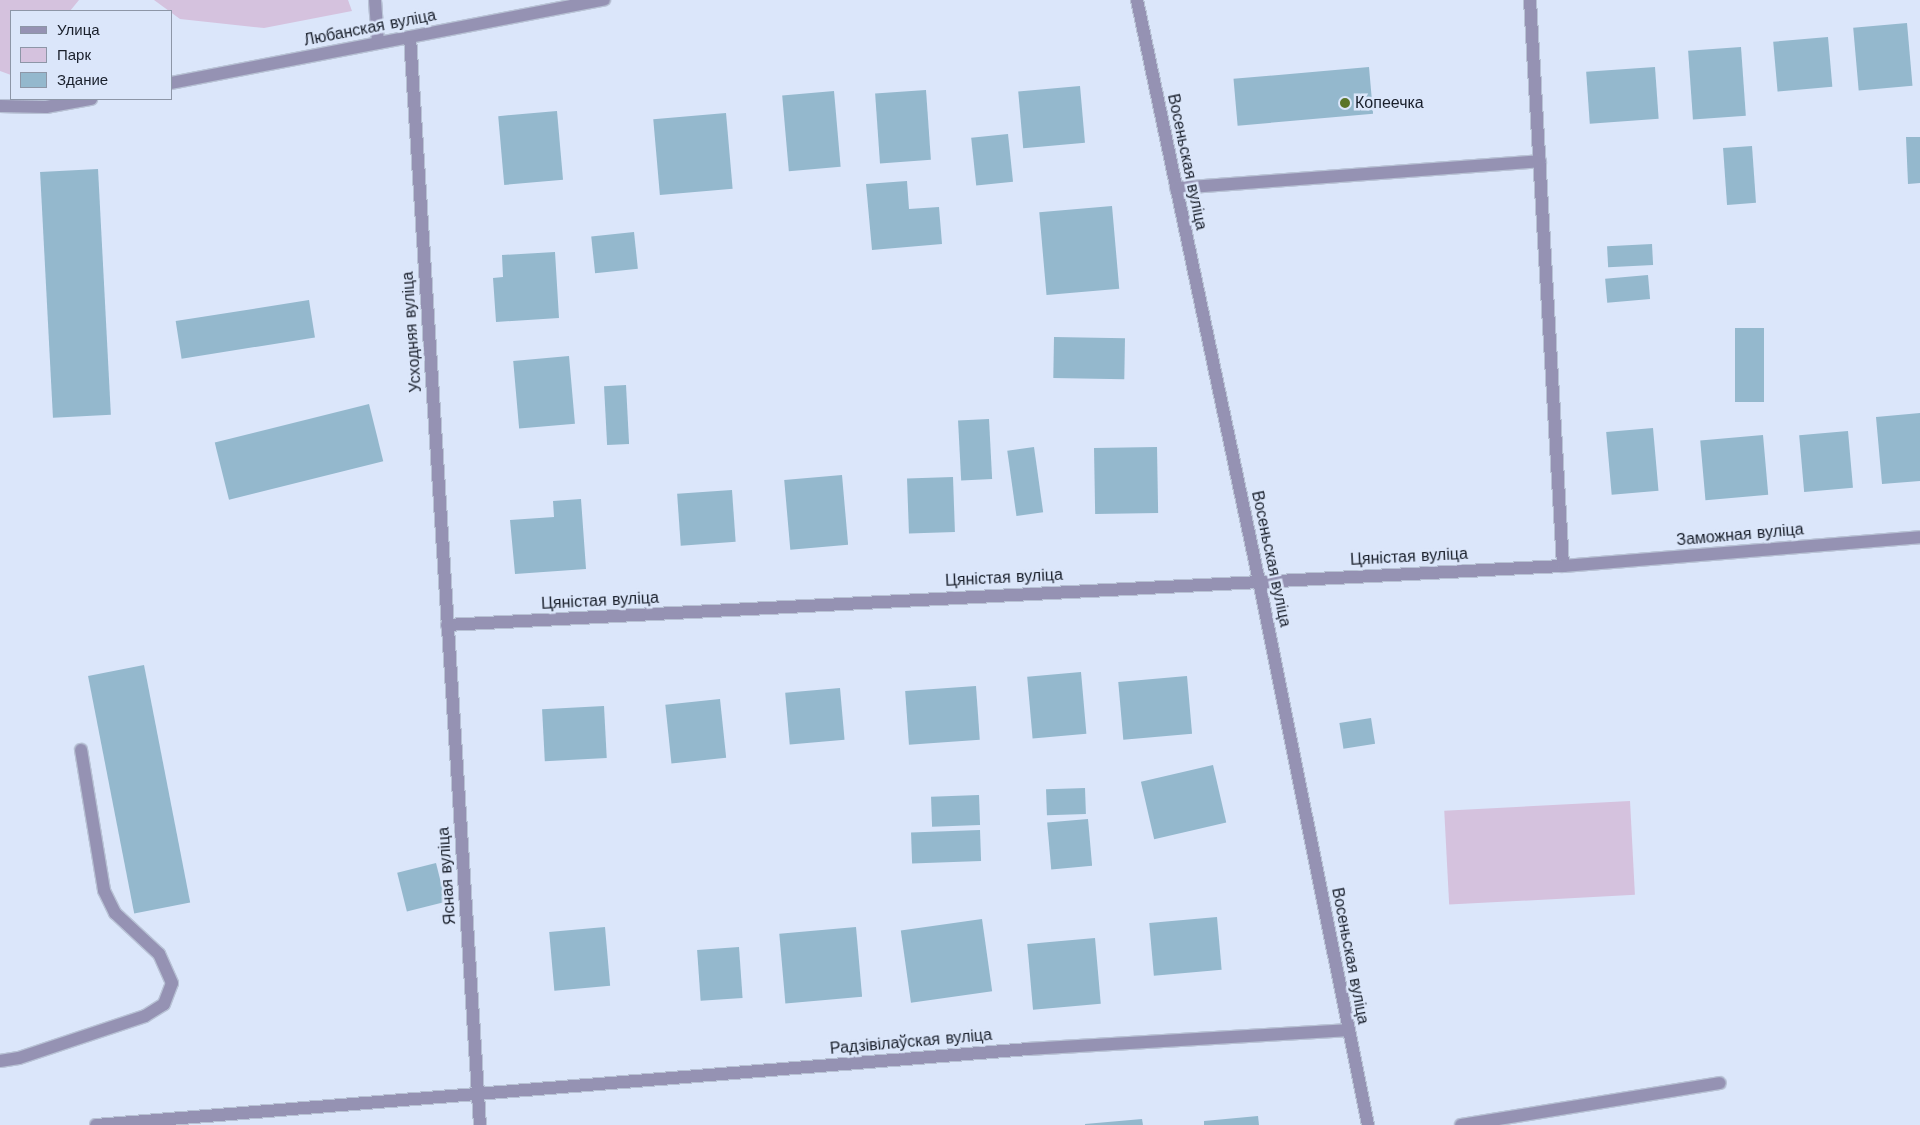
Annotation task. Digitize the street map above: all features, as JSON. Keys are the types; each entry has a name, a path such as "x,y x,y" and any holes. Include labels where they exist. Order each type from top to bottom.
{"street":[{"path":"375,0 378,43"},
{"name":"Любанская вуліца","path":"172,83 604,0"},
{"name":"Восеньская вуліца","path":"1137,0 1259,581 1368,1125"},
{"path":"1530,0 1564,566"},
{"name":"Усходняя вуліца","path":"410,37 447,625"},
{"path":"0,106 46,107 85,100"},
{"path":"1176,188 1540,161"},
{"name":"Заможная вуліца","path":"1564,566 1920,537"},
{"name":"Цяністая вуліца","path":"447,625 1564,566"},
{"name":"Ясная вуліца","path":"447,625 480,1125"},
{"path":"0,1061 19,1058 146,1016 164,1004 172,983 159,954 115,913 104,890 81,750"},
{"name":"Радзівілаўская вуліца","path":"96,1125 478,1092 1029,1049 1348,1030"},
{"path":"1461,1125 1720,1083"}],"green space":[{"path":"0,0 79,0 71,10 10,10 10,75 0,71"},
{"path":"154,0 348,0 352,11 264,28 180,19 172,13 172,10 168,10"},
{"path":"1630,801 1635,895 1449,905 1444,811"}],"building":[{"path":"1907,23 1912,86 1859,90 1853,28"},
{"path":"1828,37 1832,87 1778,92 1773,42"},
{"path":"1741,47 1746,116 1693,120 1688,51"},
{"path":"1369,67 1373,114 1238,126 1234,79"},
{"path":"1655,67 1659,119 1590,124 1586,72"},
{"path":"1080,86 1085,143 1023,148 1018,91"},
{"path":"926,90 931,160 880,163 875,94"},
{"path":"834,91 841,167 789,171 782,96"},
{"path":"557,111 563,180 504,185 498,116"},
{"path":"726,113 733,189 660,195 653,119"},
{"path":"1008,134 1013,182 976,186 971,138"},
{"path":"1906,137 1920,137 1920,183 1908,184"},
{"path":"1752,146 1756,203 1727,205 1723,148"},
{"path":"98,169 111,415 53,418 40,172"},
{"path":"907,181 909,209 939,207 942,244 872,250 866,184"},
{"path":"1112,206 1119,289 1047,295 1039,212"},
{"path":"634,232 638,269 595,273 591,236"},
{"path":"1652,244 1653,265 1608,267 1607,246"},
{"path":"555,252 559,318 496,322 493,278 503,277 502,255"},
{"path":"1648,275 1650,299 1607,303 1605,279"},
{"path":"309,300 315,338 182,359 176,321"},
{"path":"1735,328 1764,328 1764,402 1735,402"},
{"path":"1054,337 1125,338 1124,379 1053,378"},
{"path":"569,356 575,424 519,429 513,361"},
{"path":"626,385 629,444 607,445 604,386"},
{"path":"369,404 383,461 229,500 215,442"},
{"path":"1920,413 1920,481 1882,484 1876,417"},
{"path":"989,419 992,479 961,481 958,421"},
{"path":"1653,428 1658,491 1612,495 1606,432"},
{"path":"1848,431 1853,488 1804,492 1799,435"},
{"path":"1763,435 1768,495 1705,500 1700,440"},
{"path":"1034,447 1043,512 1016,516 1007,451"},
{"path":"1157,447 1158,513 1095,514 1094,448"},
{"path":"842,475 848,545 790,550 784,480"},
{"path":"953,477 955,532 909,534 907,479"},
{"path":"732,490 736,542 681,546 677,494"},
{"path":"581,499 586,569 515,574 510,520 554,517 553,501"},
{"path":"144,665 190,903 134,913 88,676"},
{"path":"1081,672 1086,734 1033,738 1027,677"},
{"path":"1187,676 1192,734 1123,740 1118,682"},
{"path":"976,686 980,740 909,745 905,691"},
{"path":"840,688 845,740 790,745 785,693"},
{"path":"720,699 726,758 671,763 665,705"},
{"path":"604,706 607,758 545,761 542,709"},
{"path":"1371,718 1375,744 1343,749 1339,723"},
{"path":"1213,765 1226,822 1154,839 1141,782"},
{"path":"1085,788 1086,814 1047,815 1046,789"},
{"path":"979,795 980,825 932,827 931,797"},
{"path":"1088,819 1092,866 1051,869 1047,823"},
{"path":"980,830 981,861 912,863 911,832"},
{"path":"436,863 446,902 407,911 397,873"},
{"path":"1217,917 1222,970 1154,976 1149,923"},
{"path":"982,919 992,991 911,1003 901,930"},
{"path":"605,927 610,986 554,991 549,932"},
{"path":"856,927 862,997 785,1003 779,934"},
{"path":"1095,938 1101,1004 1033,1010 1027,944"},
{"path":"739,947 743,998 701,1001 697,950"},
{"path":"1258,1116 1259,1125 1204,1125 1204,1121"},
{"path":"1142,1119 1143,1125 1085,1125 1085,1124"}],"place":[{"name":"Копеечка","path":"1345,103"}]}
